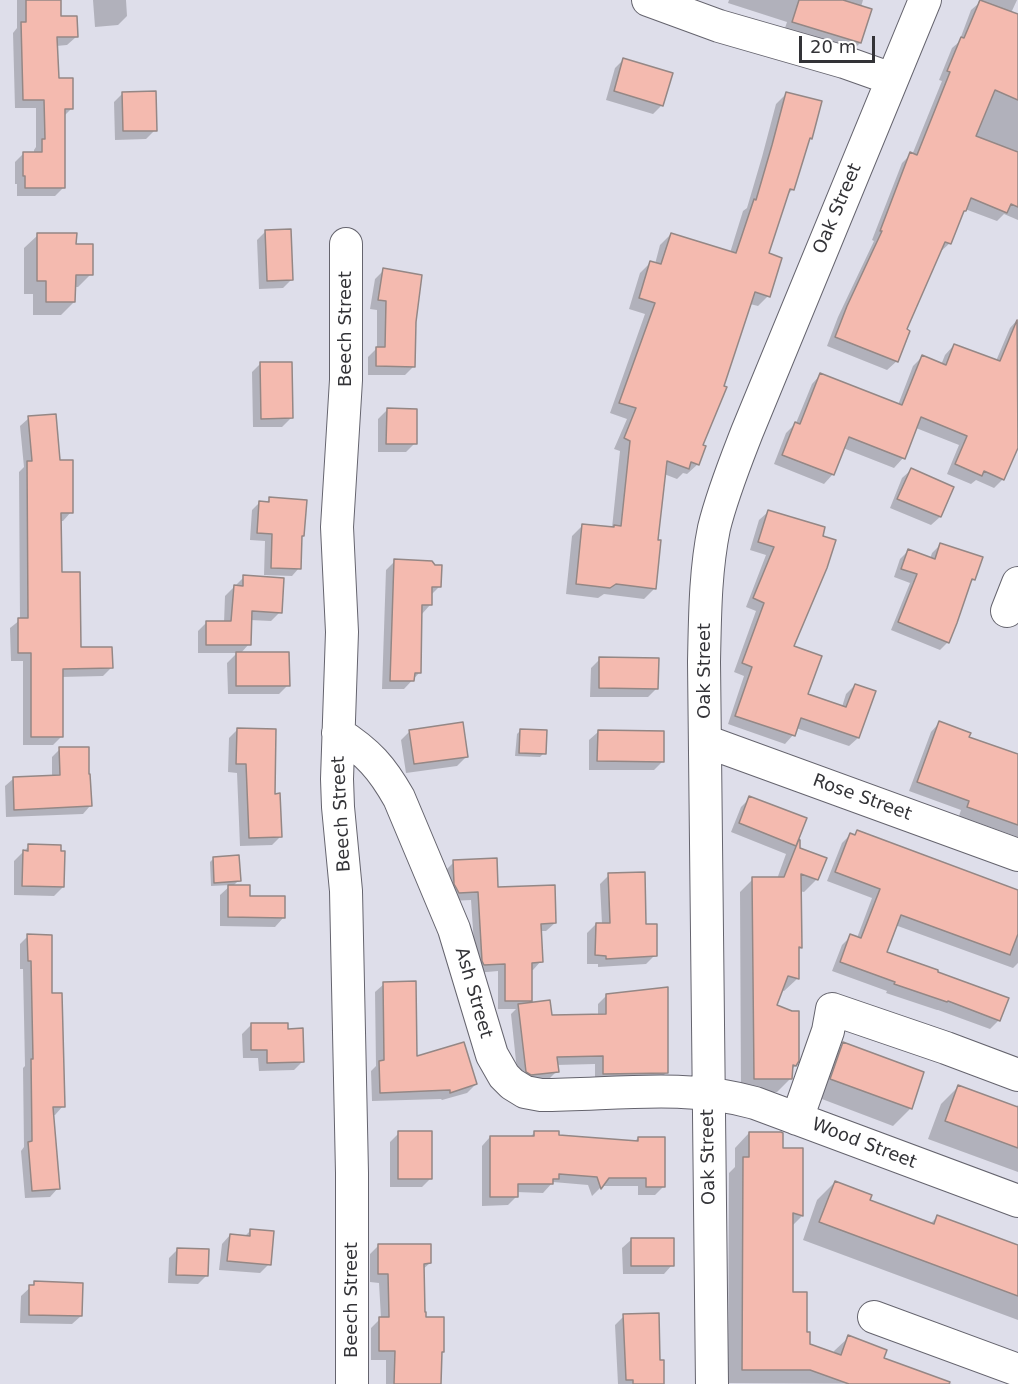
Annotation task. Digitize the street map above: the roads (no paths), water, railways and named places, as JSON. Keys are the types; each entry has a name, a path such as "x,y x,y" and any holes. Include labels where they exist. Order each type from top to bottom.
{"street":[{"path":"648,0 719,26 806,50 892,79"},
{"name":"Oak Street","path":"712,1384 704,662 706,594 711,548 719,511 747,432 926,0"},
{"name":"Beech Street","path":"346,244 346,380 337,527 342,632 338,807 346,891 352,1150 352,1384"},
{"name":"Ash Street","path":"338,733 369,755 399,798 454,929 492,1055 504,1076 512,1084 525,1092 541,1095 664,1092 708,1094"},
{"name":"Rose Street","path":"705,741 1018,855"},
{"path":"797,1119 828,1031 832,1009 1018,1075"},
{"name":"Wood Street","path":"708,1094 755,1102 1018,1201"},
{"path":"874,1317 1018,1370"}]}
